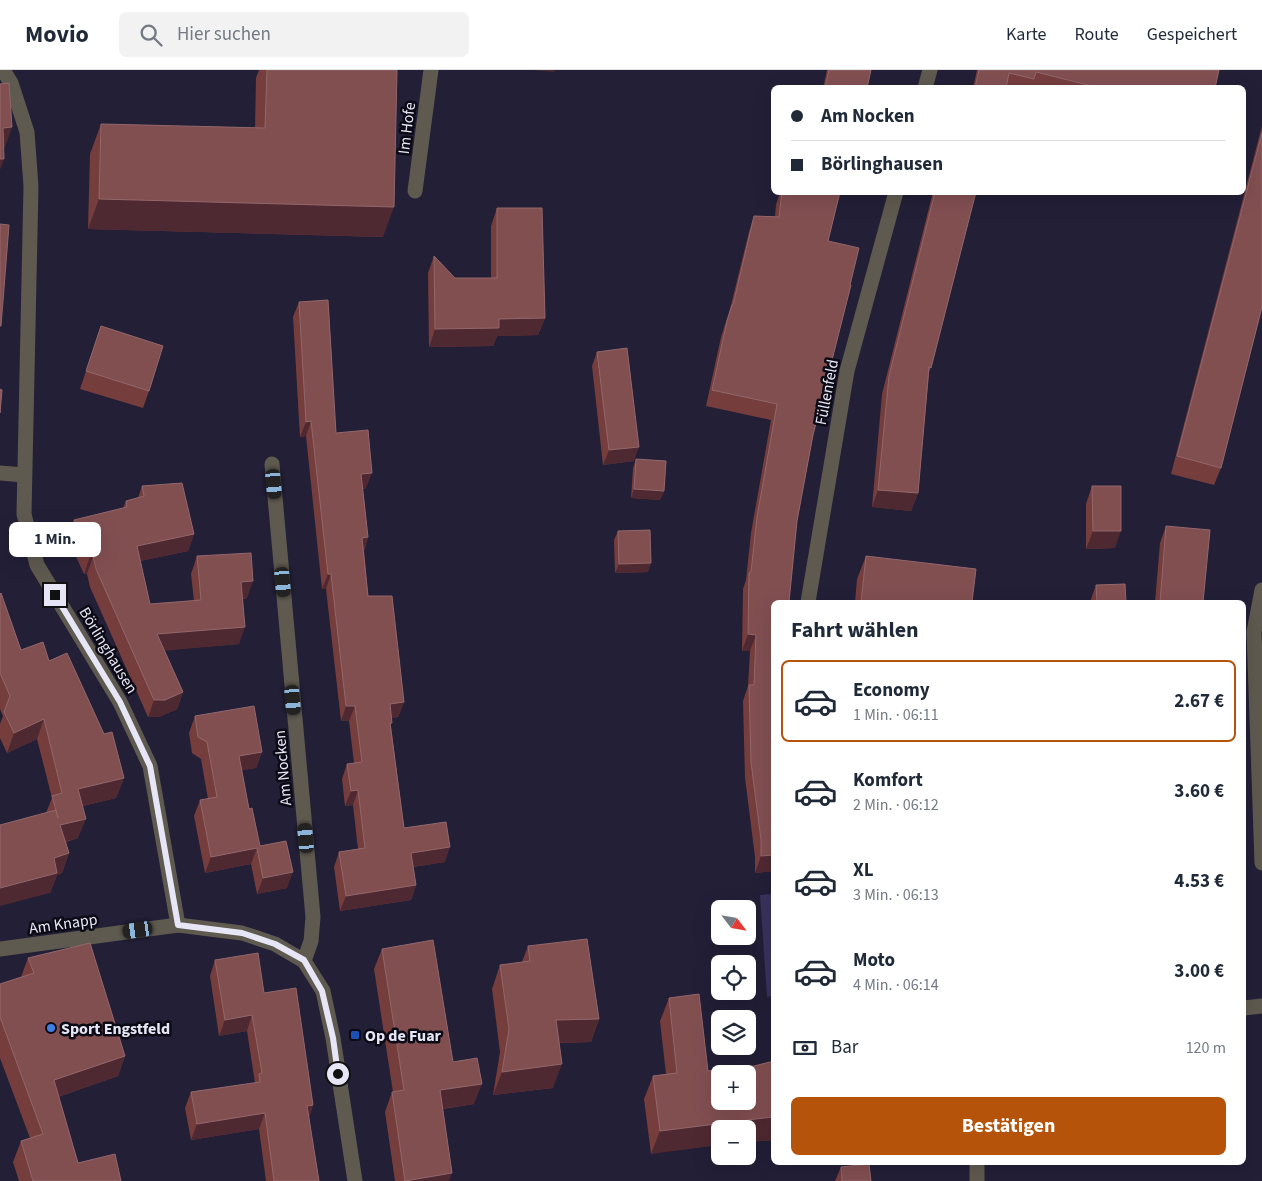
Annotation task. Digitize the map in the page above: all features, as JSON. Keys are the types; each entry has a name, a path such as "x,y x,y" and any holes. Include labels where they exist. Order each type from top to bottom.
{"street":[{"name":"Börlinghausen","path":"3,70 11,83 27,132 31,186 24,514 37,564 120,702 150,766 178,925"},
{"name":"Im Hofe","path":"415,191 431,70"},
{"path":"926,85 930,70"},
{"name":"Füllenfeld","path":"808,600 847,371 895,195"},
{"name":"Am Nocken","path":"272,464 313,917 311,941 304,960"},
{"path":"0,473 24,475"},
{"path":"1262,590 1254,632 1262,863"},
{"name":"Am Knapp","path":"0,950 178,925 242,933 275,944 304,960"},
{"path":"304,960 322,991 333,1038 355,1181"},
{"path":"1246,1008 1262,1006"},
{"path":"977,1165 977,1181"}],"shaded area":[{"path":"771,894 771,996 767,997 760,895"}],"building":[{"path":"267,70 397,70 394,207 99,199 101,124 265,128"},
{"path":"829,70 871,70 868,85 826,85"},
{"path":"979,70 1219,70 1216,85 1088,85 1036,72 1034,79 1009,73 1007,85 976,85"},
{"path":"9,83 12,127 3,128 4,159 0,159 0,84"},
{"path":"1262,133 1262,307 1221,468 1177,456"},
{"path":"782,195 839,195 828,241 859,248 813,435 797,521 789,600 771,600 771,855 761,856 761,840 751,762 749,685 754,685 756,635 748,634 749,573 751,572 757,517 777,404 712,390 727,321 733,305 754,216 779,217"},
{"path":"934,195 975,195 931,368 929,367 918,493 878,490 889,376"},
{"path":"497,208 542,208 545,318 499,319 499,328 435,329 434,256 455,278 497,278"},
{"path":"0,224 9,225 1,326 0,326"},
{"path":"328,300 336,433 368,430 372,473 361,474 368,537 362,538 368,596 392,596 404,702 390,704 392,723 390,723 404,828 446,822 450,847 411,853 416,885 346,896 339,852 365,848 358,790 351,791 347,764 362,762 355,706 346,706 331,574 328,574 311,421 306,422 299,302"},
{"path":"101,326 163,346 149,391 86,371"},
{"path":"627,348 639,447 609,450 597,352"},
{"path":"0,389 2,390 0,413"},
{"path":"636,459 666,461 664,491 634,489"},
{"path":"182,483 194,534 137,546 150,604 201,600 197,556 251,553 253,581 241,582 245,627 157,634 183,692 165,700 154,700 96,569 93,556 90,557 74,520 127,507 126,501 144,496 142,486"},
{"path":"1092,486 1121,486 1121,531 1093,531"},
{"path":"1166,526 1210,530 1203,600 1160,600"},
{"path":"650,530 651,563 619,564 618,531"},
{"path":"866,556 976,569 972,600 861,600"},
{"path":"1125,584 1126,600 1097,600 1096,585"},
{"path":"1,593 21,650 43,642 49,661 67,653 104,734 112,732 124,778 78,789 86,819 60,825 69,853 54,858 57,873 0,888 0,825 56,810 52,796 62,793 44,719 14,733 4,712 10,696 0,673"},
{"path":"254,706 262,752 239,756 249,809 252,808 260,846 286,841 293,872 263,878 257,848 211,857 200,800 217,797 207,742 198,737 195,716"},
{"path":"587,939 599,1019 556,1020 562,1064 502,1072 509,1029 500,965 530,961 528,946"},
{"path":"433,940 453,1062 477,1058 482,1084 440,1090 452,1173 405,1181 392,1092 404,1090 382,949"},
{"path":"90,943 125,1056 54,1080 78,1163 115,1154 121,1181 33,1181 21,1141 43,1134 0,1017 0,984 34,973 28,958"},
{"path":"258,953 264,993 296,988 313,1105 307,1106 319,1181 274,1181 265,1113 197,1124 191,1092 260,1082 259,1074 262,1073 252,1015 225,1020 215,960"},
{"path":"699,994 708,1071 711,1071 711,1110 756,1110 756,1066 771,1062 771,1117 750,1120 711,1120 711,1125 660,1131 653,1076 677,1073 669,998"},
{"path":"869,1165 871,1181 842,1181 841,1167"}],"place":[{"name":"Sport Engstfeld","path":"51,1028"},
{"name":"Op de Fuar","path":"355,1035"}],"route":[{"path":"55,595 120,702 150,766 178,925 242,933 275,944 304,960 322,991 333,1038 338,1074"}]}
